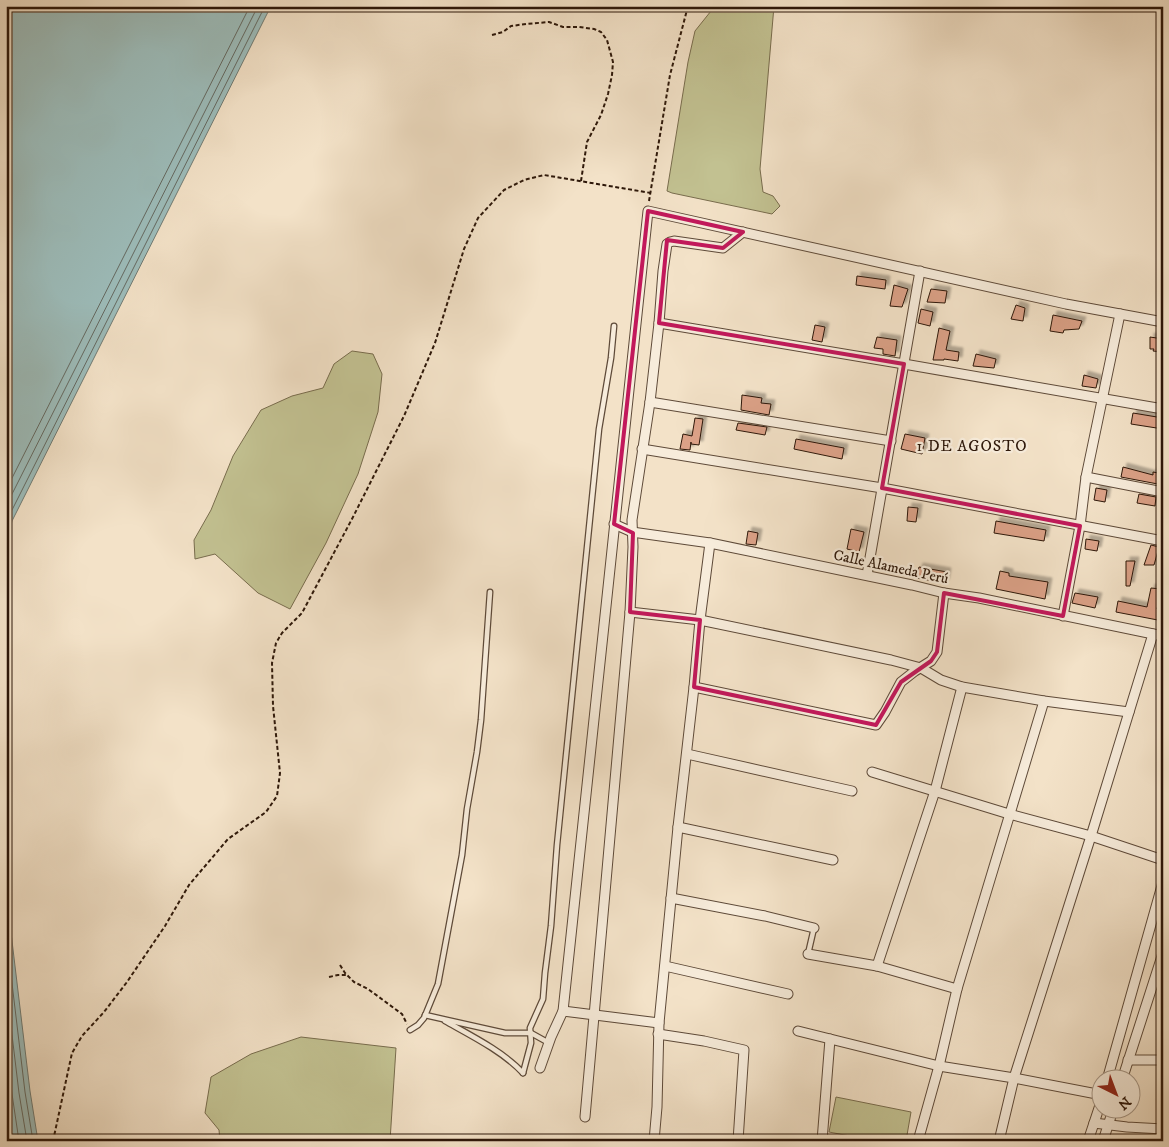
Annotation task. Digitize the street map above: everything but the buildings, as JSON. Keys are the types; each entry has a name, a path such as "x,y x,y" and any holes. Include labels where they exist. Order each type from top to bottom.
{"street":[{"path":"540,1068 563,1012 648,211 1066,304 1163,322"},
{"path":"585,1117 630,612 633,547 632,520 650,402 667,244 674,241 723,248 742,232"},
{"path":"867,575 920,271"},
{"path":"1063,616 1080,526 1086,477 1120,314"},
{"path":"659,323 1163,409"},
{"path":"650,402 891,441"},
{"path":"642,449 882,488 1163,541"},
{"path":"1086,477 1163,492"},
{"name":"Calle Alameda Perú","path":"614,524 632,532 710,543 867,575 944,593 979,598 1163,636"},
{"path":"654,1141 657,1107 659,1023 678,827 710,543"},
{"path":"694,687 876,725 902,682 931,661 937,652 944,593"},
{"path":"630,612 700,620 892,660 922,668 941,680 962,688 1129,712"},
{"path":"999,1141 1014,1078 1153,634"},
{"path":"876,966 935,791 962,688"},
{"path":"918,1141 939,1066 957,989 1044,700"},
{"path":"687,754 852,791"},
{"path":"872,772 1009,814 1091,836 1163,860"},
{"path":"678,827 833,860"},
{"path":"1110,1070 1163,882"},
{"path":"671,898 765,916 814,928"},
{"path":"1125,1070 1163,953"},
{"path":"808,954 876,966 957,989"},
{"path":"665,966 788,994"},
{"path":"563,1012 659,1023"},
{"path":"798,1031 939,1066 1014,1078 1092,1095"},
{"path":"658,1034 704,1041 744,1050 738,1141"},
{"path":"822,1141 830,1039"},
{"path":"1128,1060 1163,1060"},
{"path":"1088,1141 1095,1120"},
{"path":"1103,1141 1110,1120"},
{"path":"1094,1123 1163,1129"}],"lane":[{"path":"441,1019 510,1060 523,1073 531,1043 531,1023 543,999 552,926 557,845 599,429 611,358 614,326"},
{"path":"410,1030 418,1025 426,1015 439,977 462,855 467,809 478,752 490,592"},
{"path":"808,954 814,928"},
{"path":"426,1015 505,1033 531,1033 549,1043"}],"path":[{"path":"648,211 670,75 688,6"},
{"path":"492,35 503,32 511,26 549,22 563,27 594,29 601,32 607,40 613,62 612,75 601,114 587,142 581,181"},
{"path":"53,1141 72,1052 82,1036 104,1012 127,982 165,926 189,886 228,839 266,812 277,796 280,773 273,706 272,672 276,643 302,613 404,416 434,343 464,249 478,218 504,190 524,180 544,175 651,192"},
{"path":"340,966 354,982 368,989 402,1014 410,1030"},
{"path":"329,977 347,975"}],"highlighted area":[{"path":"648,211 743,232 723,248 667,240 659,323 904,364 882,488 1080,526 1063,616 944,593 937,652 931,661 901,682 876,725 694,687 700,620 630,612 633,533 614,524"}],"shaded area":[{"path":"715,6 774,6 760,169 763,192 773,196 780,206 772,214 667,191 688,62 695,31"},
{"path":"352,351 373,354 382,374 378,412 358,474 326,543 290,609 258,593 215,554 195,559 194,540 211,510 233,456 261,410 292,396 323,388 334,364"},
{"path":"301,1037 396,1048 390,1141 220,1141 219,1130 205,1113 211,1077 251,1054"},
{"path":"836,1097 911,1112 906,1141 876,1141 829,1132"}],"water":[{"path":"6,6 271,6 12,521 6,547"},
{"path":"6,891 30,1091 38,1141 6,1141"}],"district":[{"name":"1 DE AGOSTO","path":"972,446"}]}
